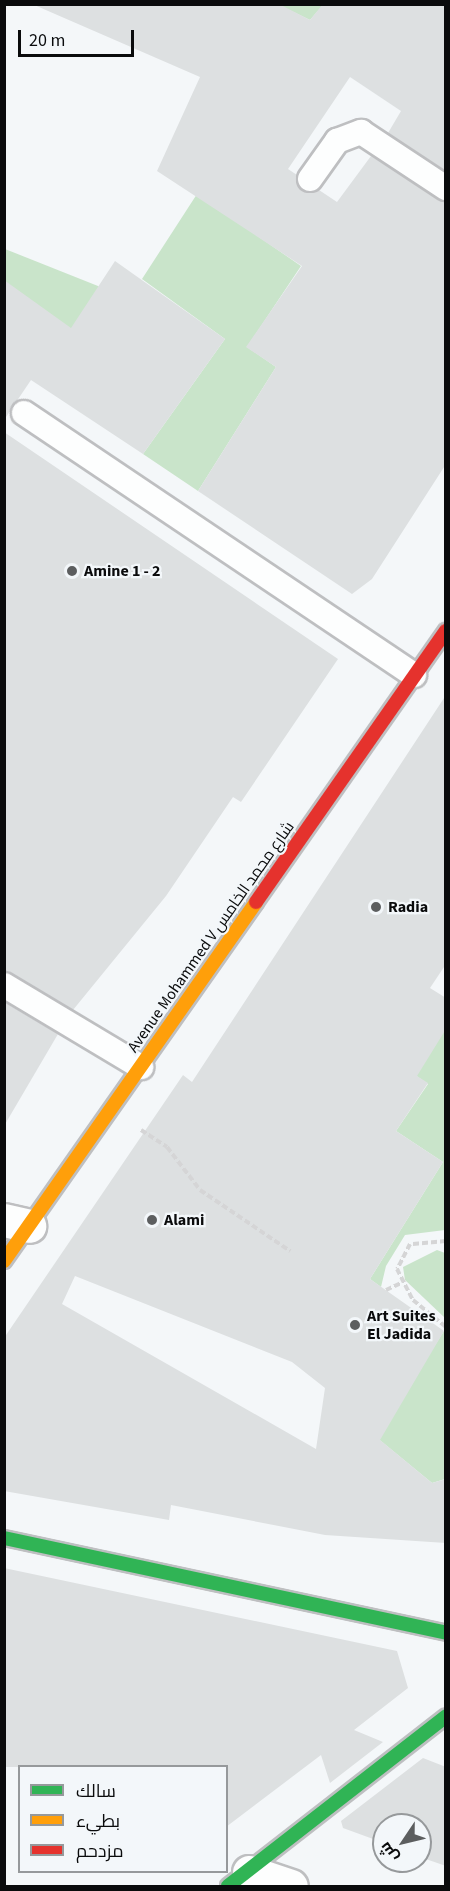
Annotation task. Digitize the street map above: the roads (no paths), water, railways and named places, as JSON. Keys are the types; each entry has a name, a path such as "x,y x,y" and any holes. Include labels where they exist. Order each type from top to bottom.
{"street":[{"name":"Avenue Mohammed V شارع محمد الخامس","path":"4,1261 17,1223 110,1111 414,675 442,644"},
{"path":"4,1538 446,1634"},
{"path":"239,1879 446,1716"},
{"path":"239,1879 291,1887"}],"lane":[{"path":"310,179 337,141 361,132 446,188"},
{"path":"24,413 414,675"},
{"path":"4,985 141,1067"}],"place":[{"name":"Amine 1 - 2","path":"72,571"},
{"name":"Radia","path":"376,907"},
{"name":"Alami","path":"152,1220"},
{"name":"Art Suites El Jadida","path":"355,1325"}]}
